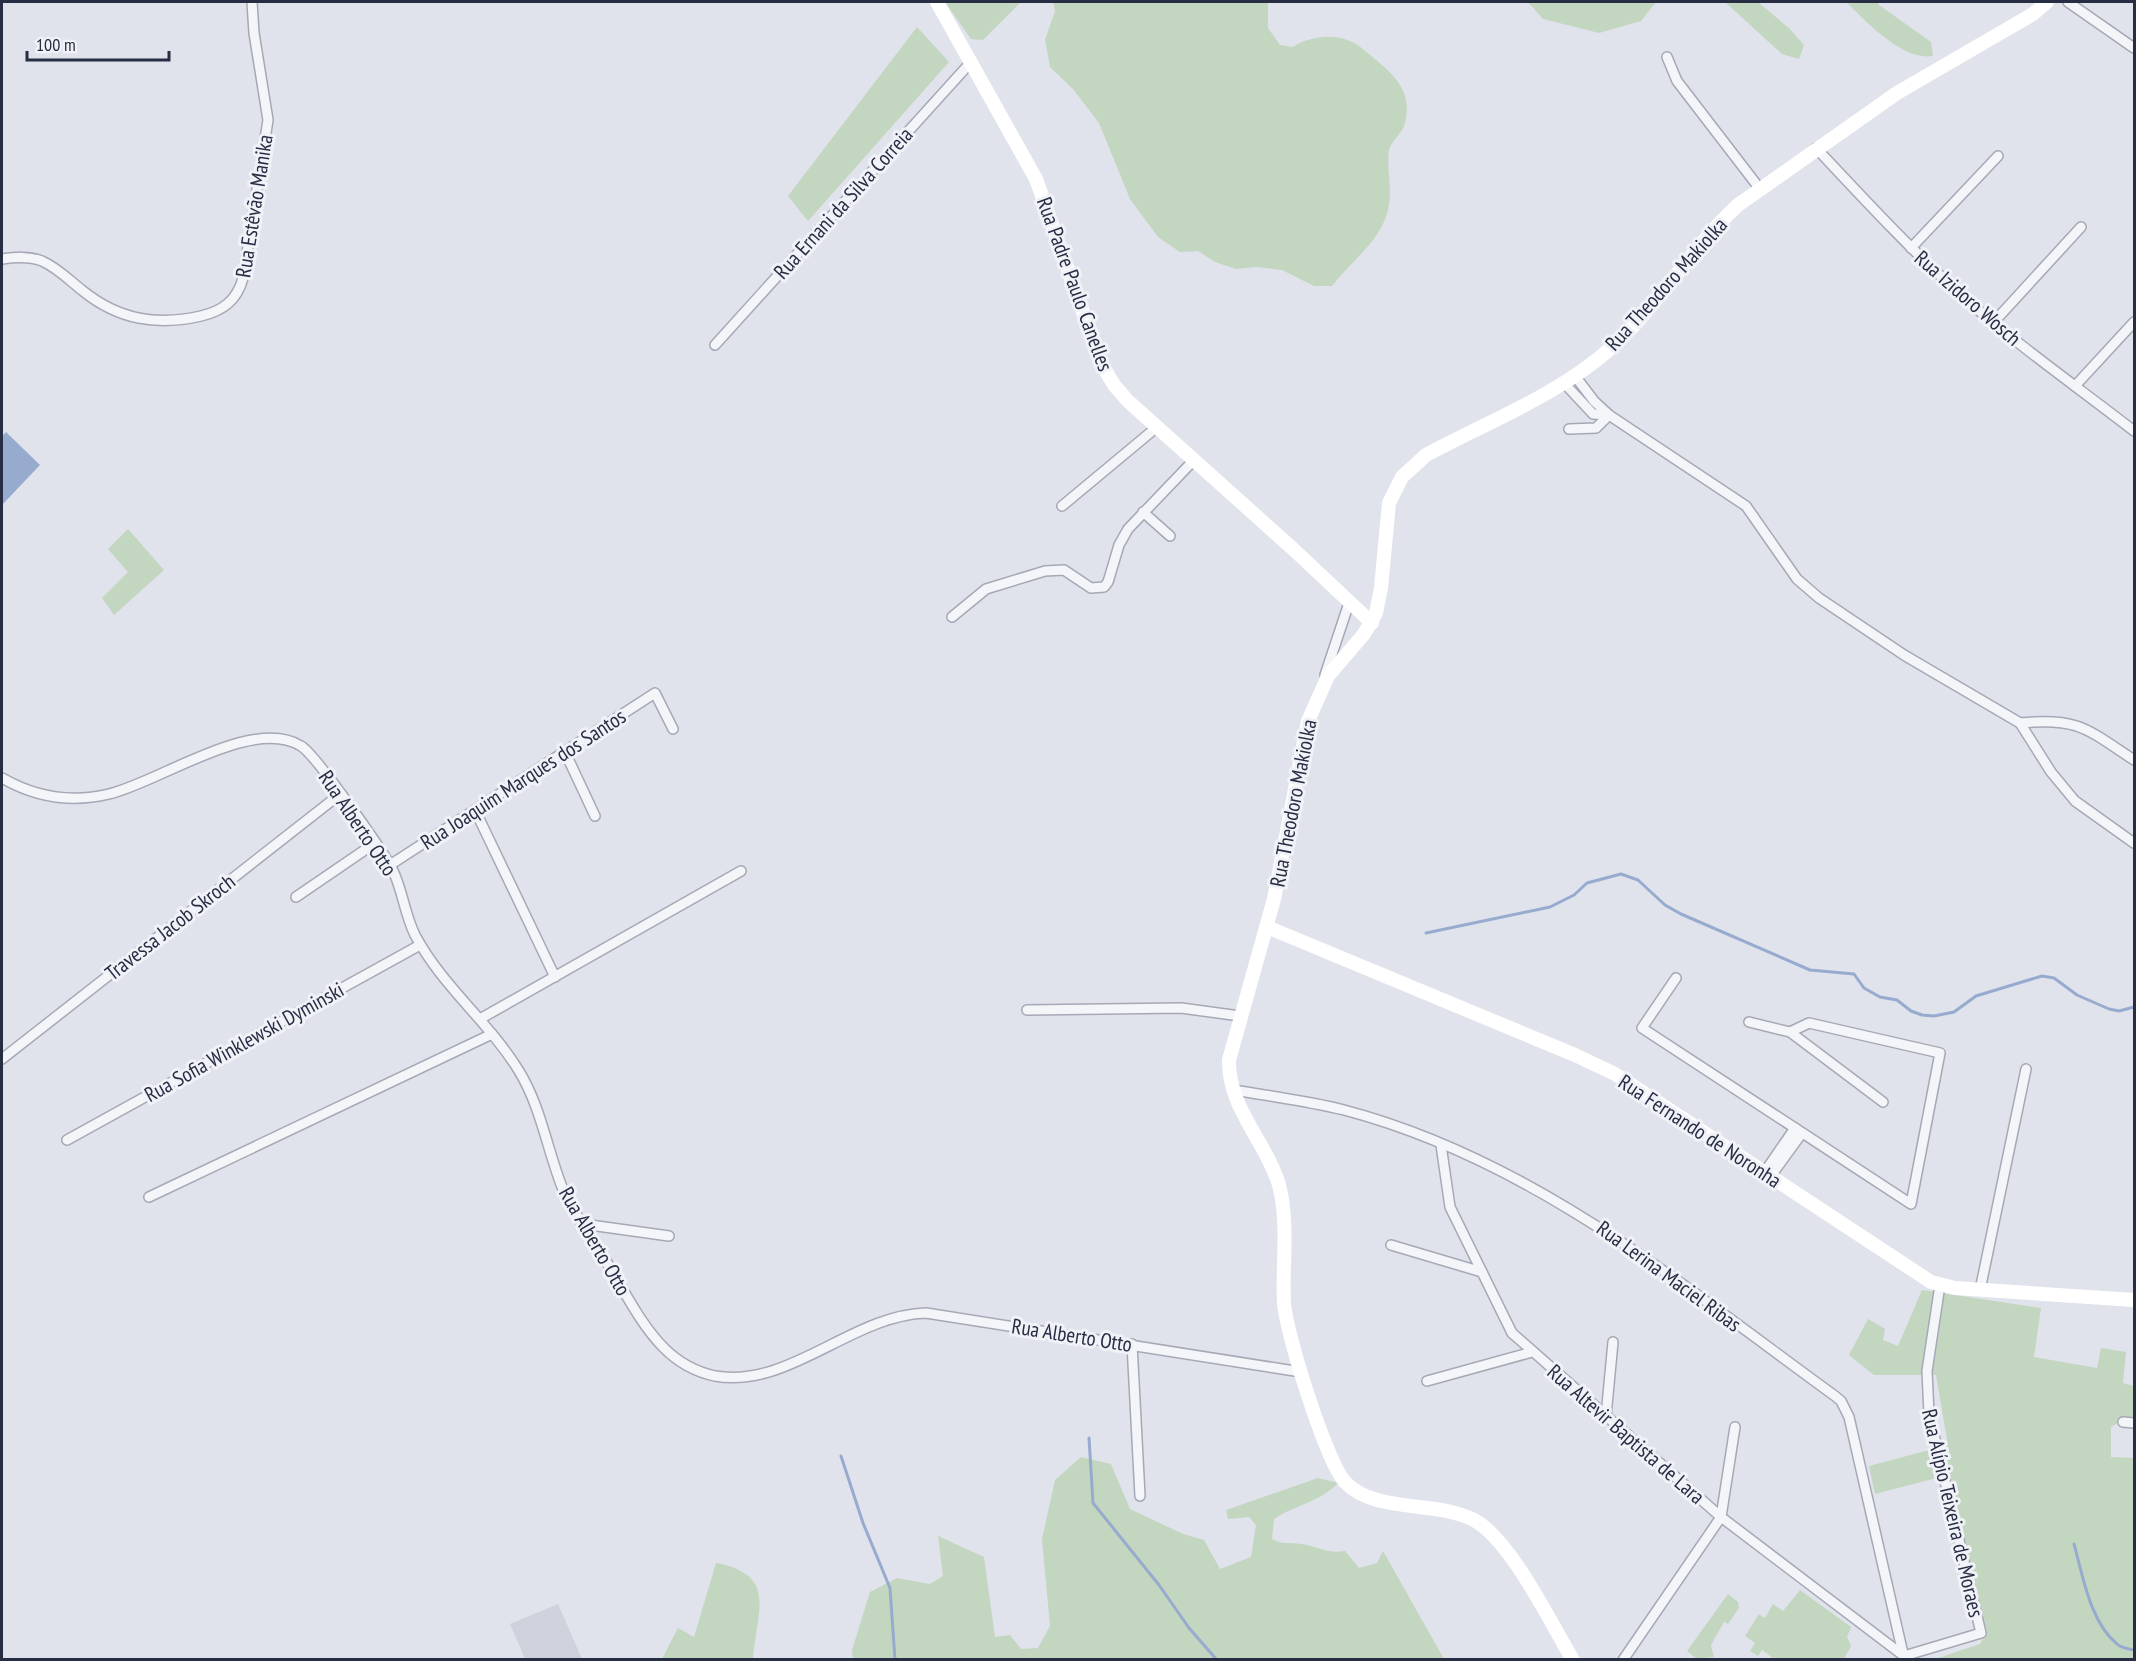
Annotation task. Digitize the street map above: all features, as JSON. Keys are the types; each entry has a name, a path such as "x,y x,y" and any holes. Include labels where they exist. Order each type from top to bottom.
{"main road":[{"name":"Rua Padre Paulo Canelles","path":"937,2 1043,194 1107,375 1120,394 1292,548 1371,623"},
{"name":"Rua Theodoro Makiolka","path":"1573,1659 1508,1554 1488,1530 1465,1516 1453,1512 1374,1499 1346,1482 1332,1461 1301,1372 1285,1315 1284,1220 1280,1189 1233,1090 1229,1060 1282,865 1305,731 1321,689 1371,623 1381,588 1385,518 1391,496 1402,477 1426,455 1570,379 1630,330 1717,226 1760,189 1905,87 2033,14 2048,2"},
{"name":"Rua Fernando de Noronha","path":"1267,927 1596,1065 1634,1085 1924,1278 1940,1285 1980,1290 2134,1300"}],"street":[{"name":"Rua Estêvão Manika","path":"2,259 22,257 43,262 103,305 143,320 169,321 197,317 230,303 237,295 243,278 253,204 267,134 267,106 254,33 252,2"},
{"path":"2068,2 2134,48"},
{"path":"1667,57 1677,81 1760,189"},
{"name":"Rua Ernani da Silva Correia","path":"715,345 971,62"},
{"name":"Rua Izidoro Wosch","path":"1816,148 1911,248 1993,323 2134,431"},
{"path":"1911,248 1998,156"},
{"path":"1993,323 2081,228"},
{"path":"2075,386 2134,322"},
{"path":"1570,379 1593,414 1609,415 1746,506 1792,573 1818,598 1896,650 2020,723 2051,772 2075,801 2134,843"},
{"path":"1569,429 1596,428 1609,415"},
{"path":"1062,506 1156,427"},
{"path":"952,617 986,589 1045,571 1064,570 1091,588 1104,587 1108,582 1124,536 1143,512 1194,460"},
{"path":"1143,512 1170,536"},
{"path":"1321,689 1349,603"},
{"name":"Rua Joaquim Marques dos Santos","path":"390,865 655,693 673,729"},
{"path":"2020,723 2066,721 2095,734 2134,760"},
{"name":"Rua Alberto Otto","path":"2,778 19,788 51,797 106,795 141,784 230,747 268,737 290,741 302,747 320,765 390,865 407,916 420,945 516,1066 531,1094 560,1182 642,1321 663,1347 685,1364 711,1375 738,1377 765,1374 878,1323 911,1314 942,1315 1301,1372"},
{"path":"565,752 595,816"},
{"name":"Travessa Jacob Skroch","path":"2,1059 339,795"},
{"path":"475,810 555,977"},
{"path":"296,897 375,843"},
{"path":"480,1019 741,871"},
{"name":"Rua Sofia Winklewski Dyminski","path":"67,1140 420,945"},
{"path":"1676,978 1642,1028 1911,1204 1940,1053 1809,1023 1790,1032"},
{"path":"1027,1010 1181,1008 1240,1016"},
{"path":"1749,1022 1790,1032 1883,1102"},
{"path":"149,1197 492,1034"},
{"path":"1980,1290 2026,1069"},
{"name":"Rua Lerina Maciel Ribas","path":"1233,1090 1344,1110 1441,1145 1521,1181 1592,1221 1841,1401 1849,1417 1904,1658"},
{"path":"1767,1175 1798,1131"},
{"name":"Rua Altevir Baptista de Lara","path":"1441,1145 1450,1207 1508,1326 1532,1352 1721,1517 1904,1658"},
{"path":"583,1224 669,1236"},
{"path":"1391,1245 1482,1272"},
{"name":"Rua Alípio Teixeira de Moraes","path":"1904,1658 1981,1633 1929,1414 1927,1371 1940,1285"},
{"path":"1606,1416 1613,1342"},
{"path":"1132,1344 1140,1496"},
{"path":"1427,1381 1532,1352"},
{"path":"2123,1422 2134,1423"},
{"path":"1623,1659 1721,1517 1735,1427"}],"shaded area":[{"path":"558,1604 582,1659 525,1659 510,1624"}],"green space":[{"path":"945,2 1021,2 983,40 971,39"},
{"path":"1053,2 1268,2 1268,28 1280,45 1293,47 1319,37 1338,38 1356,44 1390,73 1403,90 1406,99 1404,127 1389,150 1390,195 1388,210 1379,232 1332,286 1314,286 1282,270 1257,267 1236,269 1215,262 1198,251 1180,252 1158,237 1130,199 1099,123 1073,89 1050,67 1045,40 1055,11"},
{"path":"1528,2 1656,2 1641,21 1599,33 1543,19"},
{"path":"1725,2 1758,2 1790,29 1804,45 1799,59 1782,54"},
{"path":"1846,2 1878,2 1931,42 1933,56 1921,56 1897,46"},
{"path":"917,27 949,62 808,221 788,196"},
{"path":"128,529 164,570 114,615 102,598 128,572 108,549"},
{"path":"1922,1290 2041,1308 2034,1357 2097,1368 2101,1348 2126,1352 2123,1383 2134,1386 2134,1420 2123,1420 2111,1427 2111,1457 2134,1458 2134,1659 1935,1659 1980,1644 1987,1631 1948,1475 1875,1494 1869,1466 1948,1445 1936,1375 1874,1375 1849,1355 1868,1319 1885,1329 1883,1340 1898,1346"},
{"path":"1081,1457 1111,1464 1130,1509 1183,1534 1204,1540 1220,1569 1251,1557 1256,1525 1249,1517 1228,1519 1226,1510 1318,1478 1338,1483 1323,1495 1274,1519 1272,1539 1328,1551 1345,1551 1359,1568 1377,1563 1383,1551 1444,1659 853,1660 852,1650 870,1592 897,1578 930,1584 943,1576 938,1536 984,1557 995,1637 1010,1635 1021,1649 1038,1648 1050,1626 1042,1539 1055,1480"},
{"path":"716,1563 749,1576 756,1586 759,1611 753,1659 662,1659 678,1628 694,1637"},
{"path":"1800,1590 1851,1627 1847,1637 1851,1646 1844,1659 1774,1659 1762,1650 1758,1656 1750,1651 1755,1643 1745,1636 1759,1614 1765,1618 1773,1604 1783,1611"},
{"path":"1728,1594 1738,1602 1739,1608 1728,1624 1724,1622 1711,1645 1714,1657 1697,1659 1687,1651"}],"water":[{"path":"6,432 40,465 2,505 2,436"}],"waterway":[{"path":"1426,933 1550,907 1574,895 1587,883 1621,874 1638,880 1665,905 1681,914 1810,970 1854,974 1864,988 1880,997 1897,1000 1911,1011 1922,1015 1934,1016 1954,1012 1976,996 2042,976 2054,978 2077,995 2109,1009 2119,1011 2134,1007"},
{"path":"1089,1438 1093,1503 1159,1585 1189,1628 1217,1660"},
{"path":"841,1456 863,1523 890,1588 895,1660"},
{"path":"2074,1544 2084,1584 2100,1624 2119,1645 2134,1650"}]}
